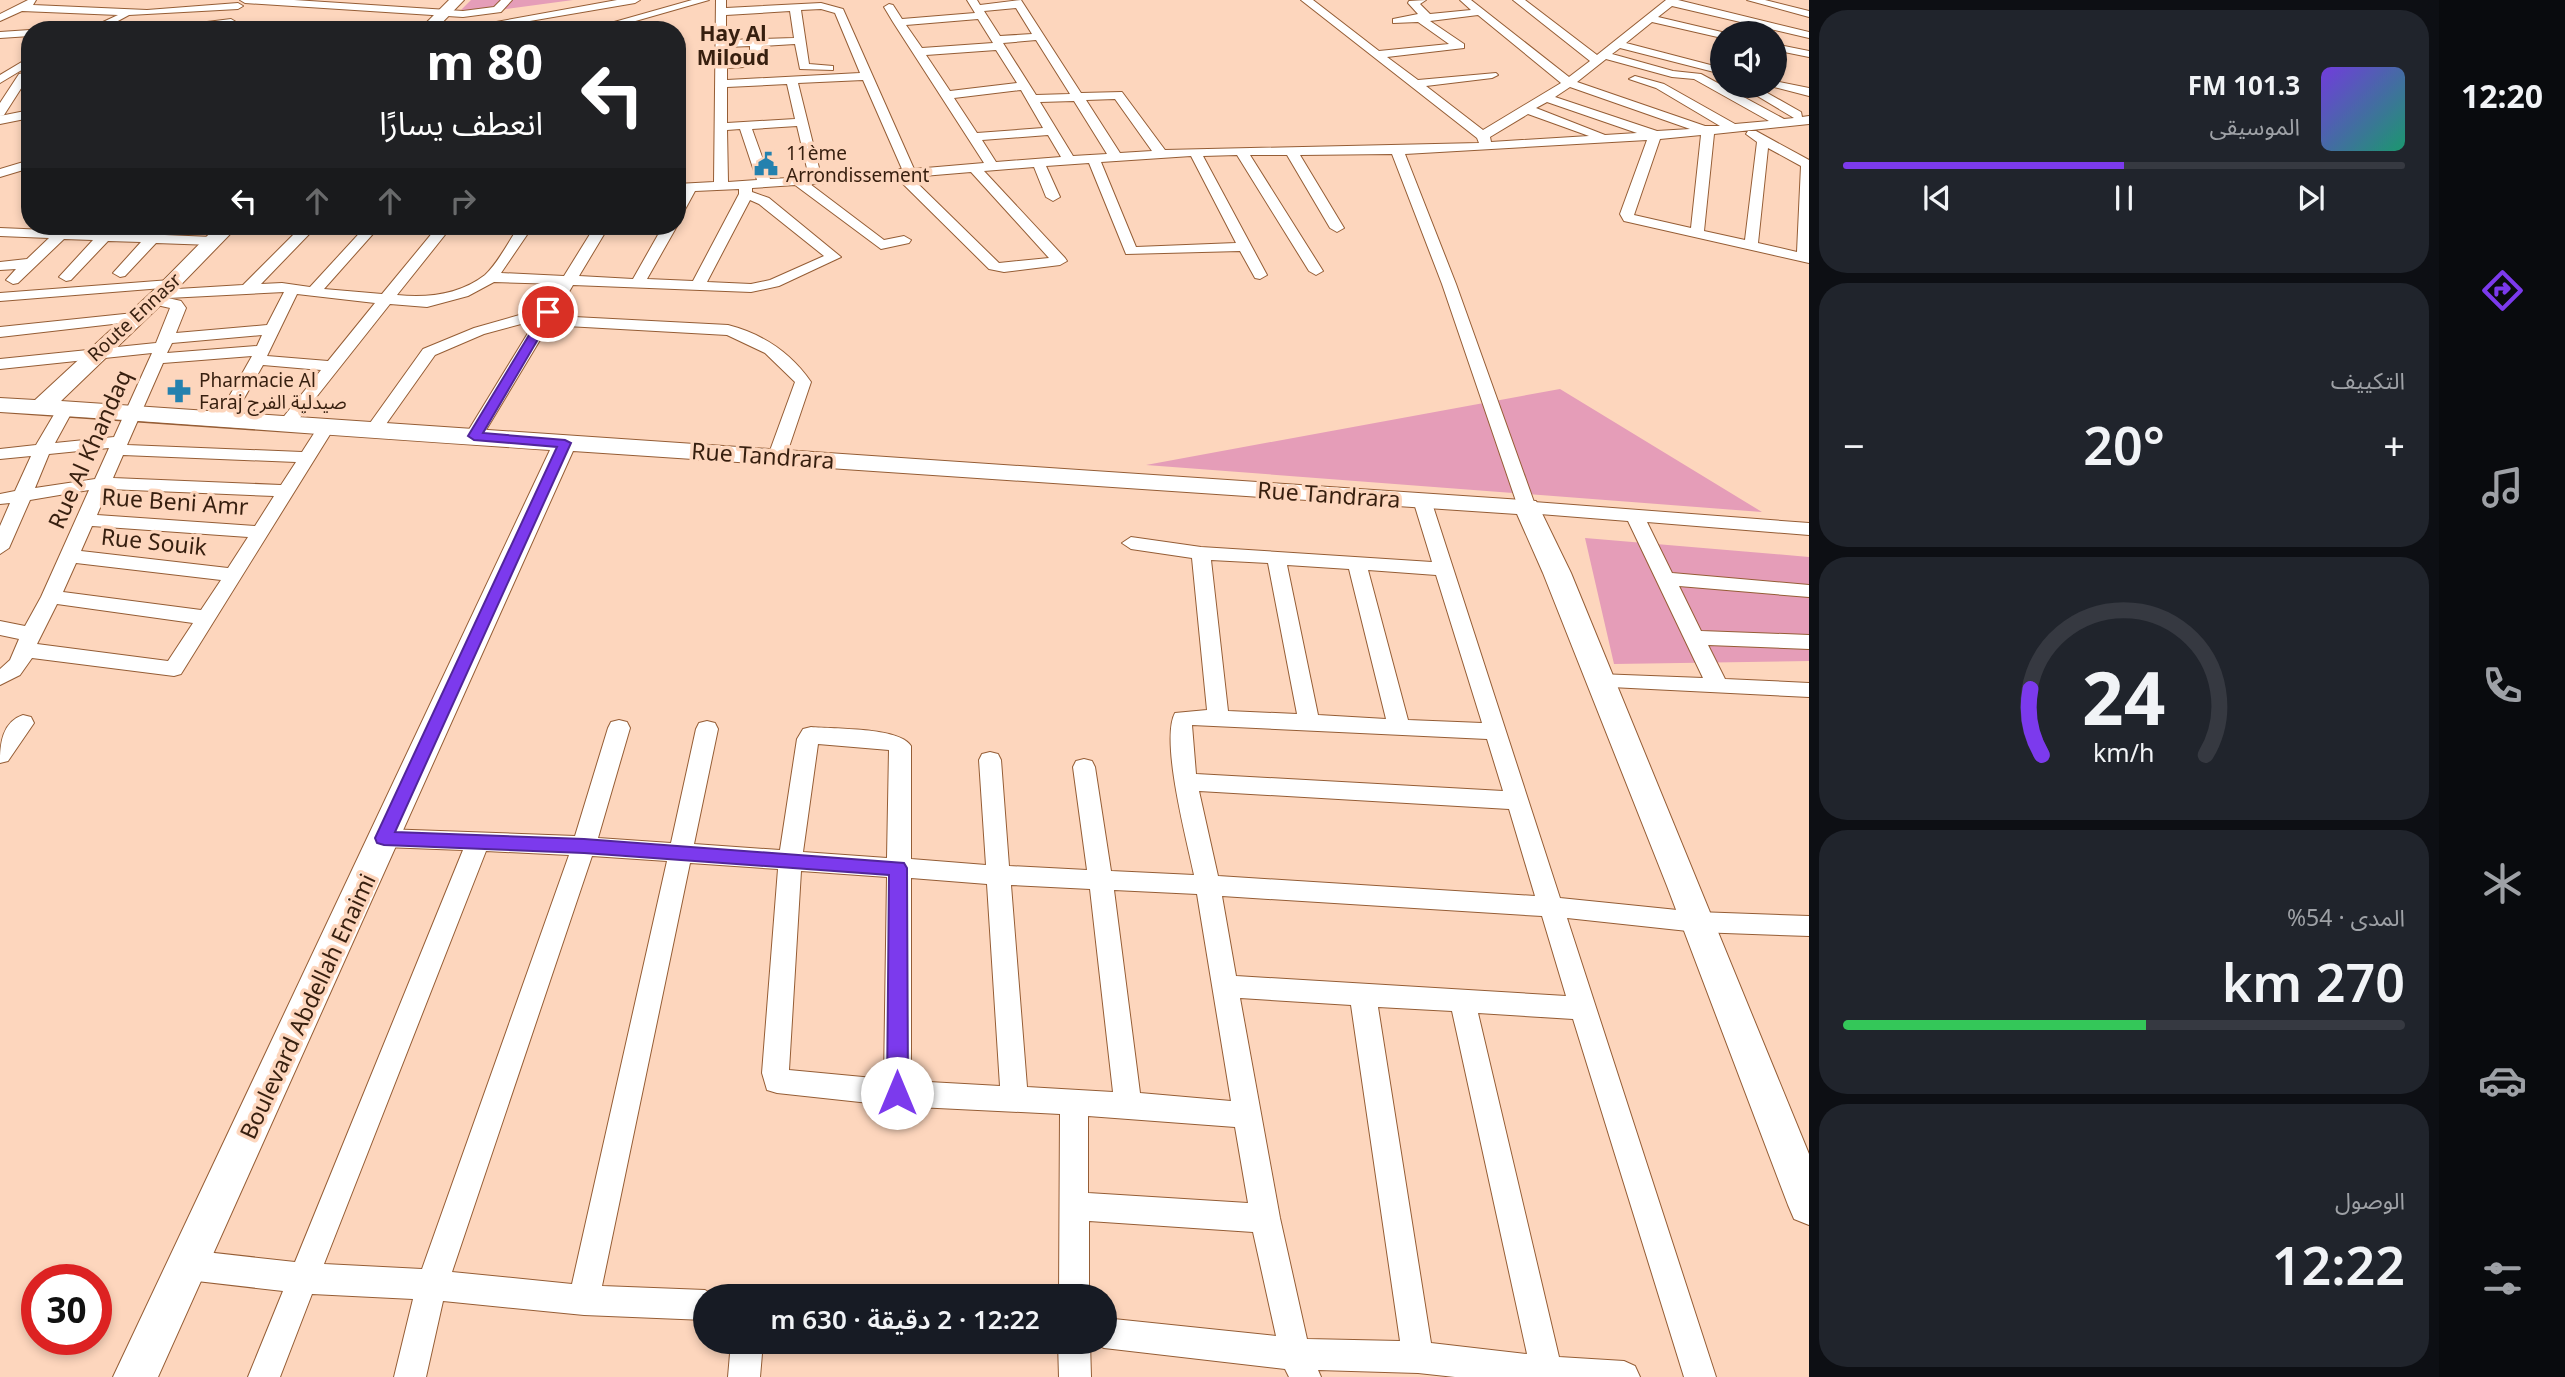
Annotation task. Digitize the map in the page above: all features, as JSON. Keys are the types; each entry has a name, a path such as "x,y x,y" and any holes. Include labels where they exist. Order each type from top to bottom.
{"street":[{"path":"0,18 37,0"},
{"path":"435,21 457,0"},
{"path":"497,10 507,0"},
{"path":"21,8 129,13 241,2 442,14 570,0"},
{"path":"510,21 635,0"},
{"path":"643,21 677,7 704,0"},
{"path":"1306,0 1417,84 1485,141"},
{"path":"1378,54 1460,46 1422,17 1413,3 1421,0"},
{"path":"1465,0 1569,83 1706,130"},
{"path":"1518,0 1598,63 1691,74 1782,123"},
{"path":"1752,0 1809,14"},
{"path":"1485,141 1598,63 1672,1 1750,21"},
{"path":"232,21 241,2"},
{"path":"898,22 1017,3 1116,157"},
{"path":"720,186 720,6 821,6 839,11 866,71 904,172 994,266 1004,268 1060,261 973,166"},
{"path":"889,6 992,165"},
{"path":"795,8 806,69 866,71"},
{"path":"977,8 1069,160"},
{"path":"1781,21 1793,10"},
{"path":"577,21 620,12 627,12 634,21"},
{"path":"1397,20 1481,12"},
{"path":"113,21 129,13"},
{"path":"1650,18 1710,32"},
{"path":"1787,30 1809,35"},
{"path":"0,35 21,34"},
{"path":"1629,35 1669,44"},
{"path":"918,52 1039,37"},
{"path":"720,44 800,41"},
{"path":"719,65 756,64 757,43"},
{"path":"1618,44 1710,68"},
{"path":"1787,50 1807,54"},
{"path":"1793,62 1807,54"},
{"path":"720,84 792,81 866,71"},
{"path":"1417,84 1492,75"},
{"path":"11,76 0,117 21,115"},
{"path":"1625,76 1660,86 1809,164 1806,258 1629,218 1627,214 1655,135"},
{"path":"1660,86 1704,80"},
{"path":"792,81 816,180"},
{"path":"946,95 1024,86"},
{"path":"1787,86 1809,92"},
{"path":"1032,99 1121,97 1161,154"},
{"path":"1547,98 1655,135"},
{"path":"1770,98 1809,117"},
{"path":"1784,98 1809,117"},
{"path":"1732,108 1750,105"},
{"path":"1529,110 1608,139"},
{"path":"697,287 746,190 765,185 973,166 1195,152 1397,150 1485,141 1608,139 1782,123 1809,117"},
{"path":"720,127 800,122"},
{"path":"745,126 765,185"},
{"path":"1697,234 1706,130"},
{"path":"974,137 1051,131"},
{"path":"1751,245 1763,140"},
{"path":"1786,152 1809,149"},
{"path":"1397,150 1449,284 1527,508 1557,573 1809,1205"},
{"path":"1241,151 1316,271"},
{"path":"1291,151 1337,228"},
{"path":"1195,152 1260,275"},
{"path":"1093,159 1115,206 1131,251 1245,247"},
{"path":"1038,162 1053,197"},
{"path":"0,173 21,167"},
{"path":"799,181 881,245 904,240"},
{"path":"491,277 730,289 764,286 830,261 834,257 764,201 746,190 720,186 686,188"},
{"path":"0,232 21,230"},
{"path":"13,280 60,235"},
{"path":"83,235 152,239 197,235"},
{"name":"Route Ennasr","path":"40,408 218,235"},
{"path":"248,288 301,235"},
{"path":"313,293 365,235"},
{"path":"285,425 438,235"},
{"path":"0,297 293,288 313,293 387,300 436,300 463,293 491,277 520,235"},
{"path":"474,436 596,235"},
{"path":"638,283 665,235"},
{"path":"66,277 105,236"},
{"path":"120,273 152,239"},
{"path":"0,266 30,263"},
{"path":"225,418 293,288"},
{"name":"Rue Al Khandaq","path":"0,678 15,669 51,597 161,349 178,306 161,293"},
{"path":"373,430 429,352 479,331 546,316 728,330 748,336 791,366 803,382 778,456"},
{"path":"0,332 134,318"},
{"path":"1,365 161,349 272,329"},
{"path":"161,349 260,355 333,366"},
{"name":"Rue Tandrara","path":"0,405 225,418 326,428 778,456 1527,508"},
{"path":"0,548 42,450 65,410"},
{"path":"0,628 28,642 174,669 326,428"},
{"name":"Boulevard Abdellah Enaimi","path":"135,1377 565,443"},
{"path":"0,454 120,446 308,457"},
{"path":"0,499 102,483 287,491"},
{"path":"1422,500 1700,1377"},
{"path":"1527,508 1809,529"},
{"path":"1635,516 1718,687"},
{"name":"Rue Beni Amr","path":"86,520 261,532"},
{"path":"1131,543 1201,553 1444,569"},
{"path":"1201,553 1219,718"},
{"name":"Rue Souik","path":"69,556 234,575"},
{"path":"1276,558 1309,722"},
{"path":"1357,563 1399,728"},
{"path":"1666,579 1809,591"},
{"path":"51,597 208,618"},
{"path":"1692,638 1809,642"},
{"path":"1598,681 1809,690"},
{"path":"1300,1365 1265,1218 1208,885 1186,782 1181,723 1183,718 1190,717 1496,732"},
{"path":"0,755 23,723"},
{"path":"410,1377 432,1284 584,846 620,728"},
{"path":"584,1300 706,729"},
{"path":"897,1093 899,743 817,735 808,739 790,862 775,1073 777,1081 897,1093 1128,1105 1249,1115"},
{"path":"989,760 1014,1098"},
{"path":"1084,766 1128,1105"},
{"path":"1186,782 1518,801"},
{"path":"384,838 584,846 790,862 1553,907 1697,922 1809,926"},
{"path":"264,1377 478,841"},
{"path":"1226,986 1582,1008"},
{"path":"1363,996 1418,1357"},
{"path":"1463,1002 1547,1372"},
{"path":"1074,1104 1074,1284"},
{"path":"1074,1206 1265,1218"},
{"path":"188,1265 303,1278 432,1284 584,1300 693,1305"},
{"path":"1117,1335 1300,1365 1418,1357 1547,1372 1623,1377"},
{"path":"744,1377 746,1354"},
{"path":"1074,1354 1074,1377"}],"shaded area":[{"path":"471,0 573,0 455,16"},
{"path":"1560,389 1762,512 1146,465"},
{"path":"1585,538 1809,557 1809,661 1614,664"}],"place":[{"name":"11ème Arrondissement","path":"766,164"},
{"name":"Pharmacie Al Faraj صيدلية الفرج","path":"179,391"}],"district":[{"name":"Hay Al Miloud","path":"733,45"}],"route":[{"path":"548,312 474,436 565,443 384,838 584,846 898,868 897,1093"}]}
